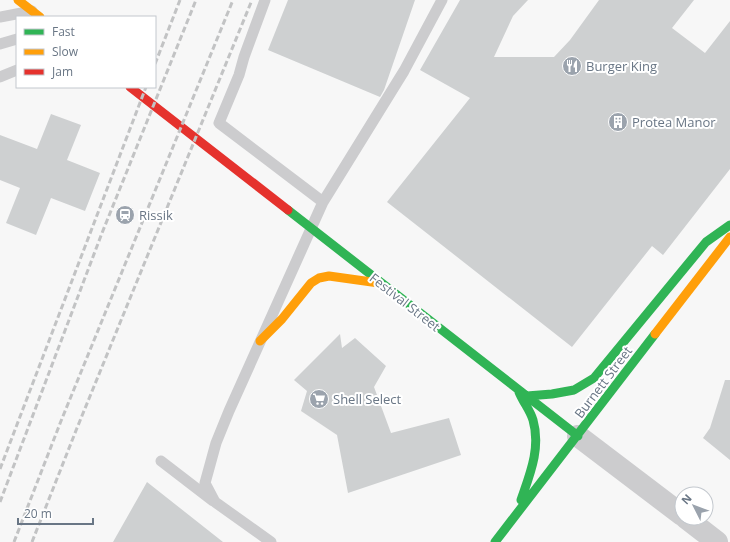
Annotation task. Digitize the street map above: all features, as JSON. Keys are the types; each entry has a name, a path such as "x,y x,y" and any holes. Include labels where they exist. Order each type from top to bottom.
{"street":[{"path":"18,0 36,14"},
{"name":"Festival Street","path":"131,88 228,162 380,283 674,509"},
{"path":"527,396 574,390 594,378 706,242 730,225"},
{"name":"Burnett Street","path":"495,542 730,237"},
{"path":"260,341 282,319 311,283 319,278 329,276 380,283"},
{"path":"515,516 534,461 536,440 532,420 517,388"},
{"path":"696,526 717,542"}],"lane":[{"path":"265,0 220,123 323,202"},
{"path":"215,502 205,483 216,443 260,341 323,202 404,71 442,0"},
{"path":"0,17 36,14"},
{"path":"0,44 16,39"},
{"path":"0,76 16,70"},
{"path":"161,461 271,542"}],"building":[{"path":"288,0 415,0 384,90 380,97 268,50"},
{"path":"460,0 528,0 513,16 494,57 554,57 570,40 599,0 694,0 672,28 705,53 730,21 730,169 663,255 652,246 572,347 387,202 470,98 420,70"},
{"path":"51,114 81,125 67,160 100,173 85,211 51,198 36,235 6,223 20,188 0,180 0,135 37,149"},
{"path":"340,334 342,348 355,338 386,366 374,387 391,433 449,418 461,455 348,493 337,435 301,411 307,391 294,380"},
{"path":"725,380 730,380 730,460 703,438 710,428"},
{"path":"147,482 223,542 113,542"}],"railway":[{"path":"156,61 180,0"},
{"path":"0,502 102,233 196,0"},
{"path":"14,542 61,421 233,0"},
{"path":"32,542 252,0"},
{"path":"0,469 146,88"}],"traffic: fast":[{"path":"288,210 578,436"},
{"path":"527,396 574,390 594,378 706,242 730,225"},
{"path":"495,542 655,334"},
{"path":"519,392 533,420 536,441 533,461 521,500"}],"traffic: slow":[{"path":"18,0 39,16"},
{"path":"655,334 730,237"},
{"path":"260,341 282,319 311,283 319,278 329,276 379,283"}],"traffic: jam":[{"path":"131,88 288,210"}],"place":[{"name":"Burger King","path":"572,66"},
{"name":"Protea Manor","path":"618,122"},
{"name":"Rissik","path":"125,215"},
{"name":"Shell Select","path":"319,399"}]}
